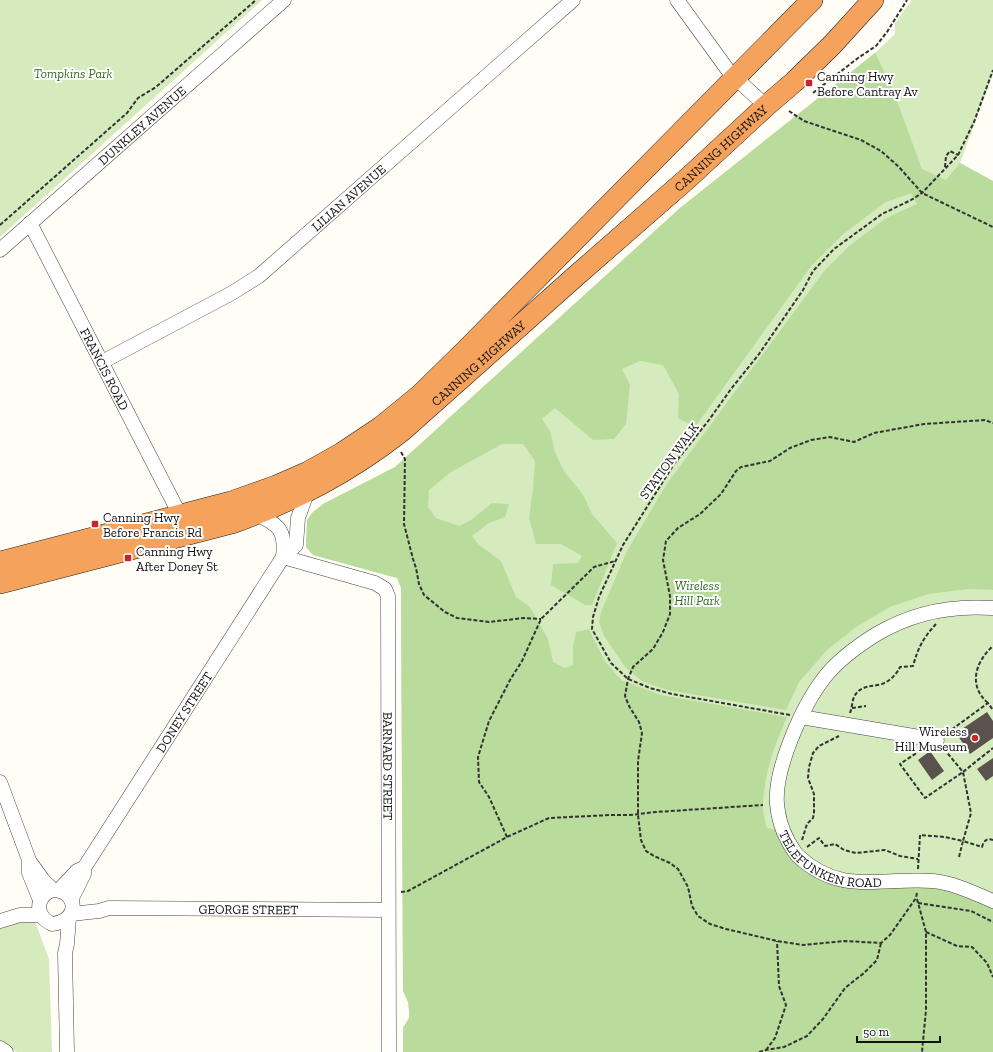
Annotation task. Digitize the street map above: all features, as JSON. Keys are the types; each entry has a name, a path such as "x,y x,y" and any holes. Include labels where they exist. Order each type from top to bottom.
{"highway":[{"name":"CANNING HIGHWAY","path":"0,562 231,502 276,486 308,472 342,453 381,427 418,396 445,370 812,0"},
{"name":"CANNING HIGHWAY","path":"0,583 236,522 307,493 359,463 381,448 403,430 576,275 688,178 794,82 832,45 873,0"}],"street":[{"name":"DUNKLEY AVENUE","path":"0,250 284,0"},
{"name":"LILIAN AVENUE","path":"102,362 232,293 259,276 573,0"},
{"path":"677,0 730,73 766,106"},
{"name":"FRANCIS ROAD","path":"30,223 180,516"},
{"name":"DONEY STREET","path":"71,909 84,874 84,868 283,557 296,545 298,518 307,493"},
{"path":"256,514 276,524 282,534 285,544 283,557"},
{"name":"BARNARD STREET","path":"283,557 375,583 385,589 388,596 388,910 390,1052"},
{"name":"TELEFUNKEN ROAD","path":"993,608 954,608 927,612 896,624 875,635 848,654 825,677 801,717 784,760 777,788 776,803 785,836 796,854 811,867 832,878 851,882 934,881 959,887 993,901"},
{"path":"801,717 937,740"},
{"path":"0,782 28,860 29,873 40,907 45,920 52,924 65,954"},
{"path":"28,860 43,880 56,890 68,896 71,909 65,954 67,1052"},
{"name":"DONEY STREET","path":"56,890 77,871 84,868"},
{"path":"40,907 44,894 56,890"},
{"path":"4,919 14,913 40,907"},
{"name":"GEORGE STREET","path":"71,909 99,911 109,908 388,910"},
{"path":"52,924 64,922 71,909"},
{"path":"0,1048 6,1052"}],"path":[{"path":"0,225 127,113 138,98 156,87 256,0"},
{"path":"813,93 876,46 887,32 907,0"},
{"name":"STATION WALK","path":"801,717 672,694 650,688 628,679 611,664 592,630 593,617 598,597 623,545 674,464 759,354 813,271 834,249 882,214 922,193 958,155 974,122 993,70"},
{"path":"789,112 804,121 861,140 881,151 900,167 922,193 993,227"},
{"path":"945,168 946,156 950,151 958,155"},
{"path":"881,943 845,941 803,945 726,930 710,924 698,916 692,906 688,887 678,869 670,863 646,851 641,840 638,815 638,761 642,733 639,722 629,706 626,696 628,679 634,667 652,649 663,632 670,614 670,596 663,560 666,541 678,528 700,514 721,494 736,471 741,467 770,461 790,448 812,440 830,437 854,442 874,433 924,424 985,420 993,423"},
{"path":"400,451 405,459 404,524 419,584 424,594 445,612 457,618 489,622 524,618 541,620"},
{"path":"507,837 490,797 479,782 478,758 489,722 510,680 522,661 541,620 594,567 615,562"},
{"path":"993,646 980,661 976,676 980,694 993,710"},
{"path":"988,703 937,740 900,764 925,798 963,772 993,748"},
{"path":"852,708 866,706"},
{"path":"937,740 963,772 971,813 959,857"},
{"path":"398,892 408,891 507,837 549,818 638,815 670,811 762,805"},
{"path":"804,849 819,838 825,846 835,844 844,850 856,853 885,850 900,856 918,859 920,835 945,837 982,846 984,841 988,839 993,840"},
{"path":"917,881 916,898 926,932 926,1010 922,1052"},
{"path":"759,1052 784,1047 807,1036 823,1019 844,988 864,973 877,960 881,943 890,935 916,898"},
{"path":"918,902 971,911 993,922"},
{"path":"926,932 957,946 972,947 987,964 993,977"},
{"path":"766,1050 775,1038 786,1005 779,986 777,941"}],"green space":[{"name":"Tompkins Park","path":"0,0 262,0 0,237"},
{"name":"Wireless Hill Park","path":"912,0 993,0 993,74 960,163 993,181 993,1052 403,1052 403,1028 409,1018 409,1010 408,1002 403,991 401,588 397,578 313,555 306,547 307,520 312,513 323,504 395,467 680,208 875,53 895,34 895,23"},
{"name":"Wireless Hill Park","path":"875,53 891,85 922,169 946,180 960,163 993,181 993,590 969,589 928,594 890,607 856,627 827,650 799,682 786,710 667,690 642,681 626,668 604,636 599,622 601,612 627,551 666,485 825,270 849,246 886,218 917,204 911,193 884,203 841,236 812,265 695,427 678,418 679,394 663,365 640,361 622,369 630,385 626,424 614,439 593,440 555,408 542,419 550,431 555,452 564,471 584,496 592,514 617,543 592,605 585,605 551,585 553,564 578,563 582,556 561,544 536,544 529,518 535,461 523,444 502,444 451,472 429,490 428,507 436,518 459,526 471,520 492,503 509,504 505,517 489,523 472,536 478,544 501,561 516,597 530,607 548,639 553,662 565,668 573,665 573,646 576,632 589,629 604,660 621,680 661,695 787,717 774,748 765,781 763,813 767,828 777,830 814,875 834,885 852,888 932,888 961,894 993,907 993,1052 403,1052 403,1028 409,1018 409,1010 408,1002 403,991 401,588 397,578 313,555 306,547 307,520 312,513 323,504 395,467 680,208"},
{"path":"34,919 49,959 52,1052 17,1052 0,1041 0,926"}],"building":[{"path":"987,712 993,721 993,738 970,754 956,733"},
{"path":"930,751 944,771 932,780 918,760"},
{"path":"993,758 993,776 986,781 977,769"}],"place":[{"name":"Canning Hwy Before Cantray Av","path":"809,83"},
{"name":"Canning Hwy Before Francis Rd","path":"95,524"},
{"name":"Canning Hwy After Doney St","path":"128,558"},
{"name":"Wireless Hill Museum","path":"975,738"}]}
